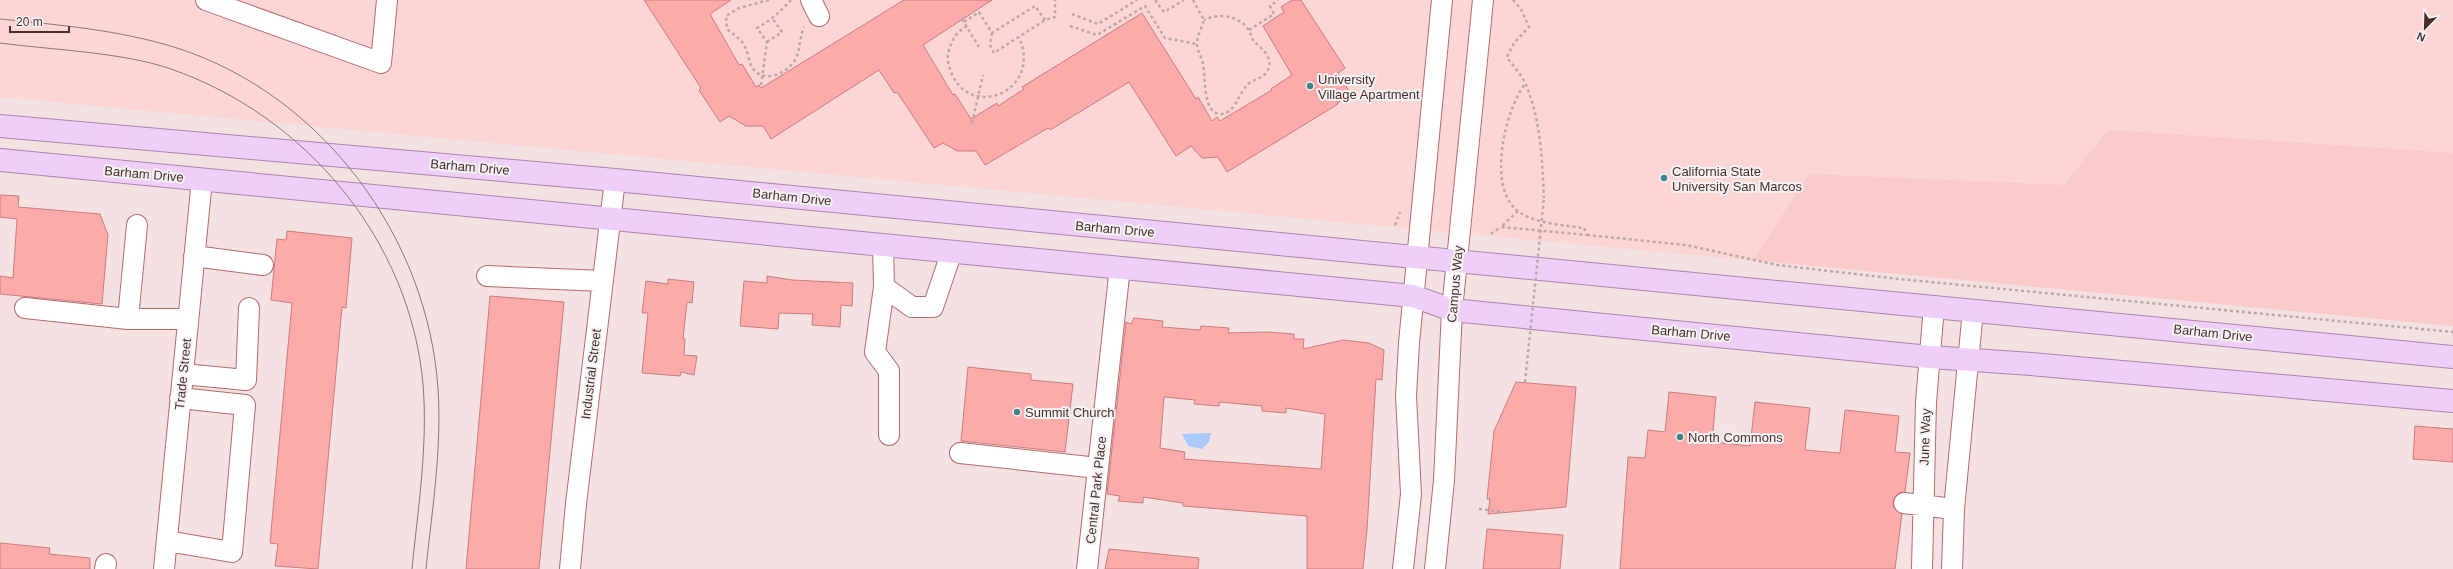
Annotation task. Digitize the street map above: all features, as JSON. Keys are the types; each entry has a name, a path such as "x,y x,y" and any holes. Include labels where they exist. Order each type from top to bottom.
{"main road":[{"name":"Barham Drive","path":"0,126 615,180 1457,261"},
{"name":"Barham Drive","path":"0,160 1414,296 1452,310 1930,357 2031,364 2453,401"},
{"path":"1457,261 1934,306"},
{"name":"Barham Drive","path":"1934,306 2453,356"}],"street":[{"path":"206,0 381,63 387,0"},
{"path":"1403,569 1411,494 1406,396 1417,257 1442,0"},
{"name":"Campus Way","path":"1435,569 1444,480 1452,310 1483,0"},
{"name":"Trade Street","path":"164,569 202,179"},
{"name":"Industrial Street","path":"570,569 615,180"},
{"path":"128,319 137,225"},
{"path":"883,245 884,287 875,352 889,371 889,434"},
{"path":"884,287 912,307 933,307 952,251"},
{"path":"194,256 263,265"},
{"name":"Central Park Place","path":"1087,569 1120,267"},
{"path":"487,276 603,281"},
{"name":"June Way","path":"1922,569 1913,504 1930,357 1934,306"},
{"path":"25,308 128,319 188,319"},
{"path":"183,374 246,380 249,308"},
{"path":"1952,569 1954,509 1973,310"},
{"path":"167,541 232,552 245,404 180,398"},
{"path":"960,453 1098,468"},
{"path":"1913,504 1954,509"}],"path":[{"path":"769,0 728,13 725,24 727,29 743,44 752,68 762,75 780,74 792,65 799,51 800,35 812,13"},
{"path":"761,85 767,42 757,28 773,19 777,12 791,0"},
{"path":"979,47 963,20 979,12 992,33 990,45 994,53 1045,20 1055,17 1054,0"},
{"path":"1072,14 1098,24 1137,0"},
{"path":"1155,0 1164,12 1184,0"},
{"path":"1193,0 1204,20 1197,44 1203,63 1208,104 1211,111 1218,114 1224,114 1235,105 1248,84 1263,76 1268,69 1267,55 1251,37 1249,30 1239,21 1223,16 1211,17 1204,20"},
{"path":"1249,30 1274,14 1270,6 1278,0"},
{"path":"1513,0 1521,9 1529,27 1514,43 1507,57 1525,84 1535,112 1541,144 1544,198 1525,382"},
{"path":"992,33 1035,6 1045,20"},
{"path":"1070,26 1097,35 1145,6 1165,38 1197,44"},
{"path":"767,42 782,32 773,19"},
{"path":"967,26 953,37 948,56 949,67 958,86 978,95 989,96 1001,94 1008,90 1019,79 1025,61 1025,52 1019,37"},
{"path":"972,123 983,75"},
{"path":"1525,84 1511,107 1504,138 1502,168 1505,188 1518,211 1534,220 1584,228 1586,235"},
{"path":"1491,234 1518,211"},
{"path":"1501,227 1686,245 1777,265 1899,279 2453,332"},
{"path":"1479,509 1504,512"}],"shaded area":[{"name":"California State University San Marcos","path":"0,0 2453,0 2453,326 0,97"},
{"path":"2108,130 2453,153 2453,326 1753,260 1809,174 2064,185"}],"water":[{"path":"1211,433 1209,442 1202,449 1188,446 1182,434"}],"building":[{"path":"644,0 731,0 710,14 739,65 742,64 756,87 759,85 761,88 904,0 992,0 923,45 953,95 955,94 971,119 997,103 998,106 1024,89 1022,87 1142,13 1196,99 1198,97 1212,121 1217,117 1220,121 1272,90 1271,89 1292,75 1263,26 1284,12 1281,7 1292,0 1301,0 1345,68 1338,73 1351,94 1337,103 1338,104 1227,172 1218,157 1202,158 1191,146 1176,156 1129,82 1050,130 1048,128 985,165 976,151 957,151 943,143 934,148 897,92 894,93 879,70 771,139 763,126 746,126 729,116 720,122 699,90 701,88"},
{"path":"0,195 19,196 18,207 100,214 108,235 102,304 0,294 0,276 13,278 17,219 0,217"},
{"path":"287,231 352,238 346,308 342,307 318,569 275,566 278,544 270,543 292,303 271,300 277,239 286,240"},
{"path":"767,276 792,280 853,283 852,306 841,305 840,327 812,325 813,314 779,313 778,329 740,326 744,281 767,283"},
{"path":"668,279 694,282 692,303 687,302 683,339 685,339 684,355 697,356 694,375 681,372 680,376 642,373 648,313 642,313 646,281 668,284"},
{"path":"490,296 564,302 539,569 466,569"},
{"path":"1134,318 1163,321 1162,327 1200,330 1201,326 1229,328 1228,333 1267,332 1294,334 1294,339 1304,339 1303,349 1343,340 1369,343 1384,350 1382,380 1376,379 1367,530 1363,569 1307,569 1307,516 1183,506 1183,503 1143,497 1143,503 1118,501 1120,496 1107,494 1126,322 1131,324","holes":["1164,397 1195,400 1194,404 1219,406 1220,402 1262,406 1262,411 1286,413 1286,408 1325,414 1321,469 1184,459 1185,452 1160,448"]},
{"name":"Summit Church","path":"968,367 1031,374 1031,380 1073,384 1065,452 961,441"},
{"path":"1516,382 1576,387 1566,507 1488,514 1490,499 1487,499 1494,431"},
{"path":"1669,392 1716,397 1712,442 1750,446 1755,402 1810,408 1805,450 1840,453 1845,410 1899,416 1895,452 1910,453 1905,492 1899,493 1893,501 1894,508 1902,514 1895,569 1620,569 1628,457 1645,458 1648,430 1665,432"},
{"path":"2415,426 2453,429 2453,462 2413,459"},
{"path":"1487,529 1563,535 1560,569 1483,569"},
{"path":"0,543 50,548 49,554 90,558 90,569 0,569"},
{"path":"1109,549 1199,558 1198,569 1105,569"}],"tram line":[{"path":"0,19 112,32 177,48 230,70 278,100 321,137 358,180 390,227 414,279 430,333 438,389 439,434 436,479 426,569"},
{"path":"0,43 109,55 152,63 171,69 220,90 266,118 307,151 343,190 373,233 397,281 414,331 423,384 424,430 422,477 412,569"}],"place":[{"name":"University Village Apartment","path":"1310,86"},
{"name":"California State University San Marcos","path":"1664,178"},
{"name":"Summit Church","path":"1017,412"},
{"name":"North Commons","path":"1680,437"}]}
